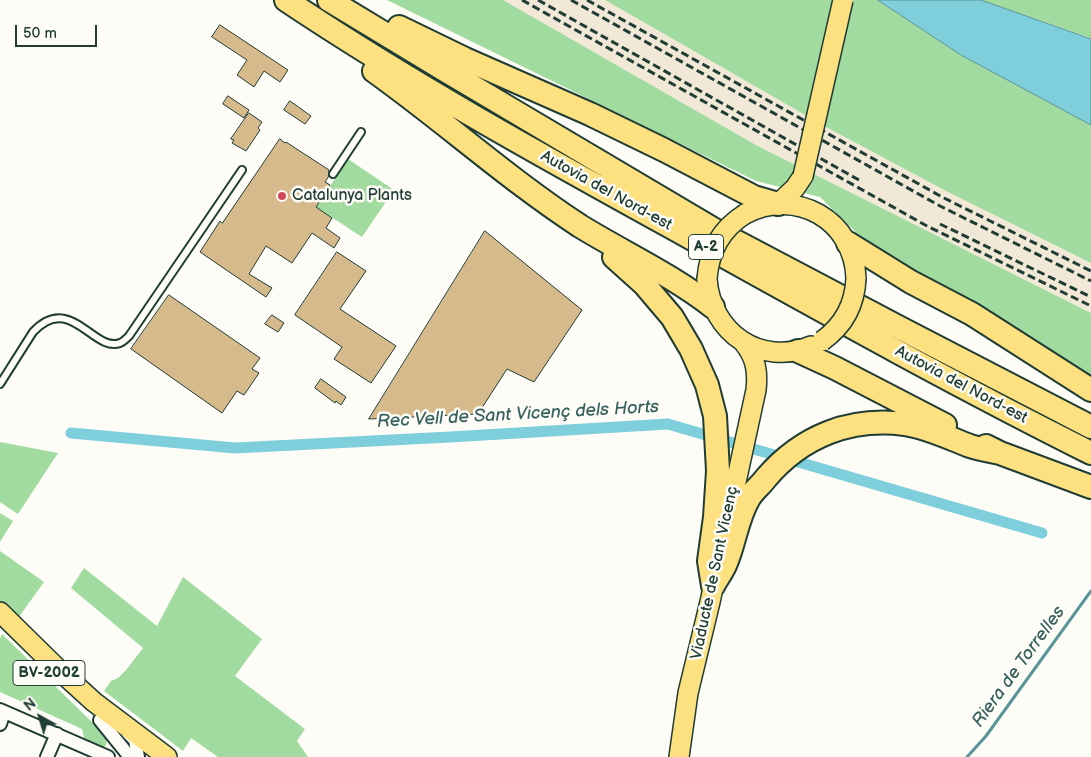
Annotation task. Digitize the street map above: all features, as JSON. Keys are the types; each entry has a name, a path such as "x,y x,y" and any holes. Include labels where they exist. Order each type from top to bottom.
{"highway":[{"name":"Autovia del Nord-est","path":"286,0 328,28 557,164 880,343 1091,453"},
{"name":"Autovia del Nord-est","path":"329,0 718,232 1091,426"},
{"path":"352,0 411,34 590,114 754,197 778,204"},
{"path":"328,28 339,46 581,226 682,285 713,307"},
{"path":"581,226 644,284 672,317 691,349 707,385 727,474 715,517 709,560 713,586"},
{"path":"848,244 911,282 972,314 1091,390"},
{"path":"792,352 835,368 1000,453 1091,488"},
{"path":"713,586 726,563 742,512 750,496 773,470 793,452 818,436 837,428 873,422 906,424 971,446 1000,453"}],"main road":[{"path":"778,204 795,188 803,176 843,0"},
{"path":"803,176 806,192 815,212"},
{"name":"Viaducte de Sant Vicenç","path":"727,474 748,424 757,378 755,359 744,343 729,331 713,307 707,279 710,260 717,242 729,226 745,214 763,206 793,205 815,212 834,225 848,244 854,260 856,278 852,303 845,318 834,331 822,341 792,352 770,368 756,390"},
{"name":"Viaducte de Sant Vicenç","path":"744,343 764,351 792,352"},
{"name":"Viaducte de Sant Vicenç","path":"679,757 688,693 713,586"},
{"name":"BV-2002","path":"0,612 61,672 139,755"},
{"name":"BV-2002","path":"0,624 65,690 167,757"}],"street":[{"path":"1,715 57,734 104,755 110,748 113,735"},
{"name":"BV-2002","path":"105,718 113,735 139,755"},
{"path":"48,757 57,734"}],"lane":[{"path":"333,174 361,132"},
{"path":"0,384 33,332 40,324 51,319 70,320 112,344 120,343 129,336 242,170"}],"shaded area":[{"path":"503,0 605,0 826,127 946,191 1091,263 1091,313 756,145"}],"green space":[{"path":"387,0 503,0 756,145 1091,313 1091,384 872,248 820,197 756,181"},
{"path":"605,0 878,0 961,55 1091,125 1091,263 946,191 826,127"},
{"path":"981,0 1091,0 1091,39 1090,38"},
{"path":"348,159 394,190 362,237 316,207"},
{"path":"0,442 58,453 18,514 0,502"},
{"path":"0,513 13,521 0,542"},
{"path":"0,551 44,582 16,621 0,605"},
{"path":"84,568 157,626 183,577 262,639 235,676 305,729 297,741 308,757 218,757 191,738 183,751 104,691 111,681 118,678 126,670 143,648 71,588"},
{"path":"2,634 102,732 107,740 106,746 100,748 85,742 82,729 0,692 0,639"}],"water":[{"path":"878,0 981,0 1091,39 1091,125 961,55"}],"building":[{"path":"220,25 288,70 280,82 264,71 254,87 237,75 247,60 212,37"},
{"path":"228,96 249,110 244,118 223,104"},
{"path":"290,101 311,116 305,124 284,110"},
{"path":"249,113 262,122 258,128 260,130 246,151 232,143 234,140 231,139"},
{"name":"Catalunya Plants","path":"280,139 329,170 329,176 325,182 330,185 316,207 332,218 326,228 340,238 334,248 312,233 292,263 266,246 249,274 272,288 266,297 200,252 220,221 222,223"},
{"path":"485,231 582,310 534,382 507,369 478,414 369,419"},
{"path":"337,252 366,271 340,309 396,346 371,383 334,359 342,347 295,315"},
{"path":"169,295 260,358 252,369 259,373 244,395 237,391 222,413 131,349"},
{"path":"272,315 284,323 278,332 265,324"},
{"path":"321,379 346,397 341,405 336,401 335,403 315,388"}],"waterway":[{"name":"Rec Vell de Sant Vicenç dels Horts","path":"71,433 235,448 668,424 1042,533"},
{"name":"Riera de Torrelles","path":"967,757 986,736 1091,591"}],"railway":[{"path":"522,0 927,226 1091,306"},
{"path":"538,0 859,180"},
{"path":"571,0 940,206 1091,281"},
{"path":"587,0 944,198 1091,271"},
{"path":"940,224 1091,297"}],"place":[{"name":"Catalunya Plants","path":"282,196"}]}
